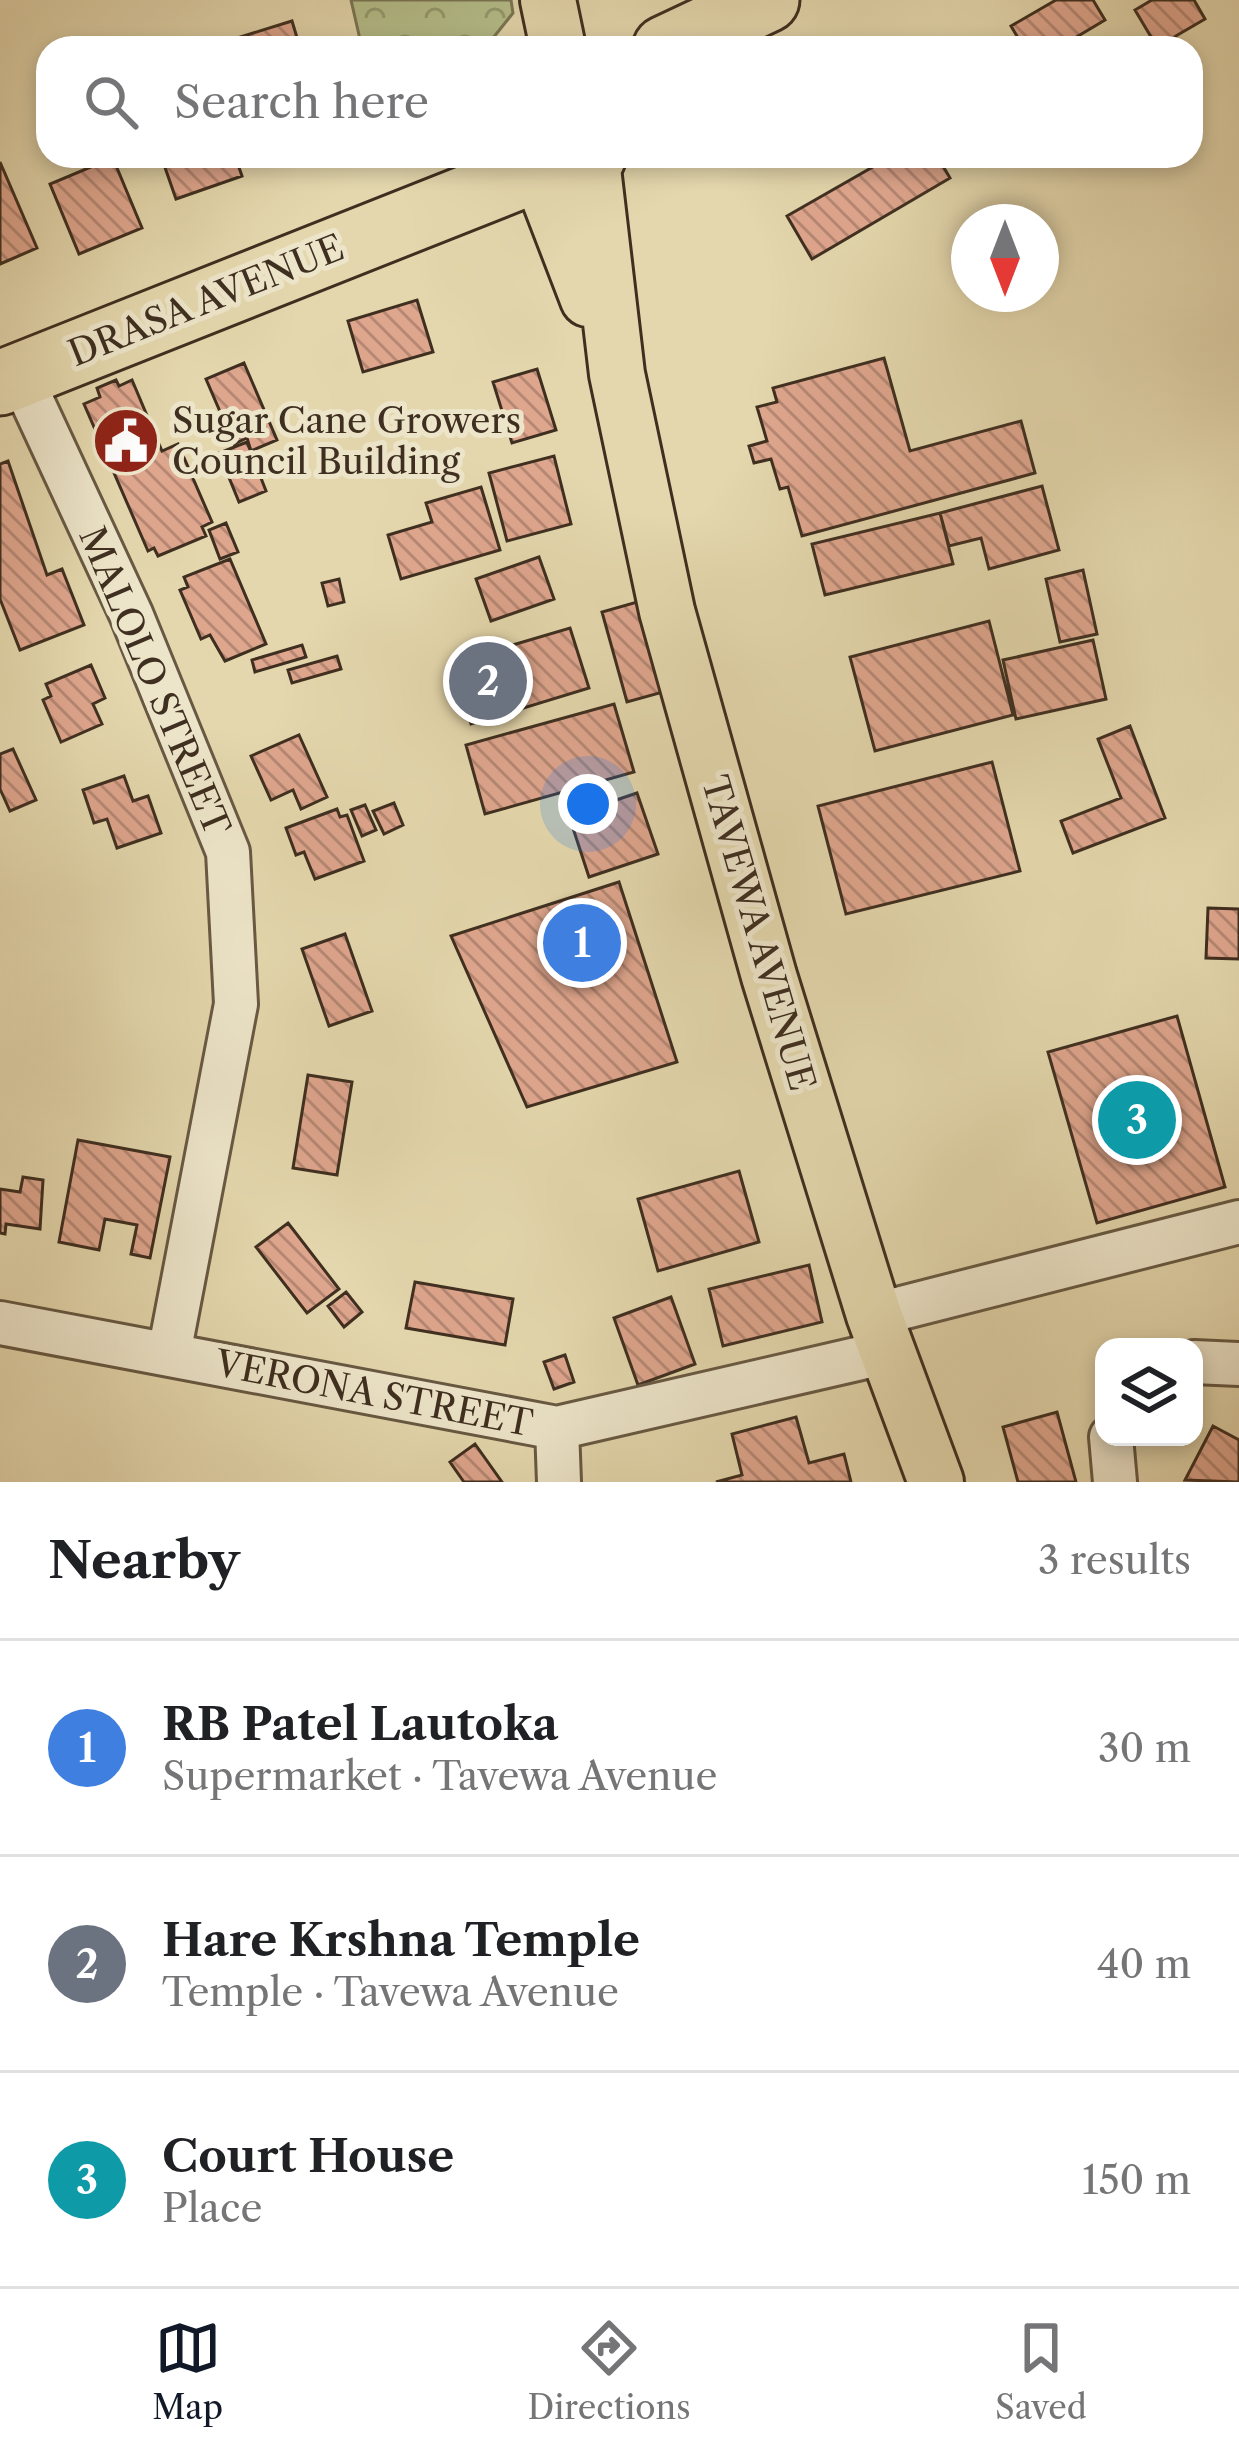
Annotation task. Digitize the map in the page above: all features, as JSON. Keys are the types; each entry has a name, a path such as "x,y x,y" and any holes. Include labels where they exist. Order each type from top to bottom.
{"highway":[{"name":"DRASA AVENUE","path":"10,379 528,168"}],"main road":[{"path":"525,36 530,0"},
{"path":"548,0 556,36"},
{"name":"TAVEWA AVENUE","path":"544,168 616,374 667,611 880,1334 936,1482"}],"street":[{"name":"MALOLO STREET","path":"10,379 131,614 228,852 236,1004 169,1354"},
{"name":"VERONA STREET","path":"0,1323 557,1428 1239,1222"},
{"path":"557,1428 560,1482"},
{"path":"1112,1446 1115,1482"}],"green space":[{"path":"351,0 511,0 513,13 495,36 359,36"}],"building":[{"path":"1056,0 1093,0 1105,20 1078,36 1017,36 1011,26"},
{"path":"1152,0 1194,0 1205,19 1176,36 1150,36 1135,10"},
{"path":"292,21 296,36 244,36"},
{"path":"0,162 37,248 0,264"},
{"path":"89,168 117,168 142,228 79,254 50,184"},
{"path":"165,168 239,168 242,176 176,199"},
{"path":"871,168 944,168 950,178 812,259 787,216"},
{"path":"417,300 433,352 363,372 348,321"},
{"path":"884,358 910,451 1021,421 1035,473 802,536 788,487 780,489 771,459 754,463 749,446 767,441 757,407 777,402 773,388"},
{"path":"244,363 277,440 251,451 247,438 234,444 206,379"},
{"path":"537,369 556,430 512,443 493,382"},
{"path":"116,380 119,386 132,380 162,451 178,444 212,522 202,527 206,536 158,556 154,548 148,551 84,404 100,397 97,388"},
{"path":"247,442 266,491 239,502 219,453"},
{"path":"554,456 571,524 507,541 489,473"},
{"path":"8,461 47,575 62,569 84,625 20,650 0,599 0,464"},
{"path":"1042,486 1059,550 989,569 981,538 949,546 940,513"},
{"path":"481,487 500,550 401,579 388,535 432,522 426,503"},
{"path":"940,513 953,564 825,595 812,544"},
{"path":"226,523 238,552 220,559 209,530"},
{"path":"539,557 554,599 491,621 476,579"},
{"path":"230,559 266,644 225,661 210,635 201,639 180,590 188,587 184,577"},
{"path":"1083,570 1097,634 1060,642 1046,579"},
{"path":"339,579 344,602 328,606 322,583"},
{"path":"637,602 663,692 627,702 602,612"},
{"path":"989,621 1013,715 875,751 850,657"},
{"path":"570,628 589,688 471,724 452,663"},
{"path":"1093,640 1106,699 1016,719 1003,660"},
{"path":"302,645 306,657 255,672 252,660"},
{"path":"337,656 341,669 292,683 288,670"},
{"path":"91,665 105,698 93,704 102,724 61,742 43,700 51,696 46,684"},
{"path":"614,704 634,772 485,814 466,745"},
{"path":"1130,726 1165,818 1073,853 1061,821 1121,798 1098,739"},
{"path":"299,735 327,797 301,809 293,790 271,800 251,756"},
{"path":"13,749 36,800 10,811 0,789 0,754"},
{"path":"992,762 1020,871 846,914 818,806"},
{"path":"124,776 133,801 148,796 161,833 117,848 107,819 94,823 83,790"},
{"path":"637,793 658,854 589,877 569,816"},
{"path":"394,803 403,825 384,834 373,811"},
{"path":"365,805 376,830 362,836 351,810"},
{"path":"337,809 340,817 347,815 364,861 315,879 304,852 296,855 286,828"},
{"path":"619,882 677,1062 527,1107 451,936"},
{"path":"1208,908 1239,909 1239,959 1206,958"},
{"path":"345,934 372,1011 329,1026 302,949"},
{"path":"1177,1016 1225,1187 1097,1223 1048,1052"},
{"path":"308,1075 352,1082 337,1175 293,1168"},
{"path":"78,1140 170,1157 150,1258 131,1254 137,1225 105,1219 99,1250 59,1242"},
{"path":"739,1171 759,1242 658,1271 638,1199"},
{"path":"23,1177 43,1180 40,1229 6,1224 5,1234 0,1233 0,1189 20,1192"},
{"path":"288,1223 339,1289 307,1313 256,1247"},
{"path":"809,1265 822,1322 723,1346 709,1289"},
{"path":"415,1282 513,1299 505,1345 406,1328"},
{"path":"346,1292 362,1312 344,1327 328,1306"},
{"path":"671,1297 695,1364 638,1385 614,1318"},
{"path":"565,1355 574,1382 554,1389 544,1362"},
{"path":"1057,1412 1076,1482 1018,1482 1003,1427"},
{"path":"796,1417 809,1463 844,1454 851,1482 716,1482 742,1475 732,1434"},
{"path":"1213,1426 1239,1440 1239,1482 1185,1480"},
{"path":"475,1444 502,1482 464,1482 450,1462"}],"place":[{"name":"Sugar Cane Growers Council Building","path":"126,441"},
{"name":"Hare Krshna Temple","path":"488,681"},
{"name":"RB Patel Lautoka","path":"582,943"},
{"name":"Court House","path":"1137,1120"}]}
